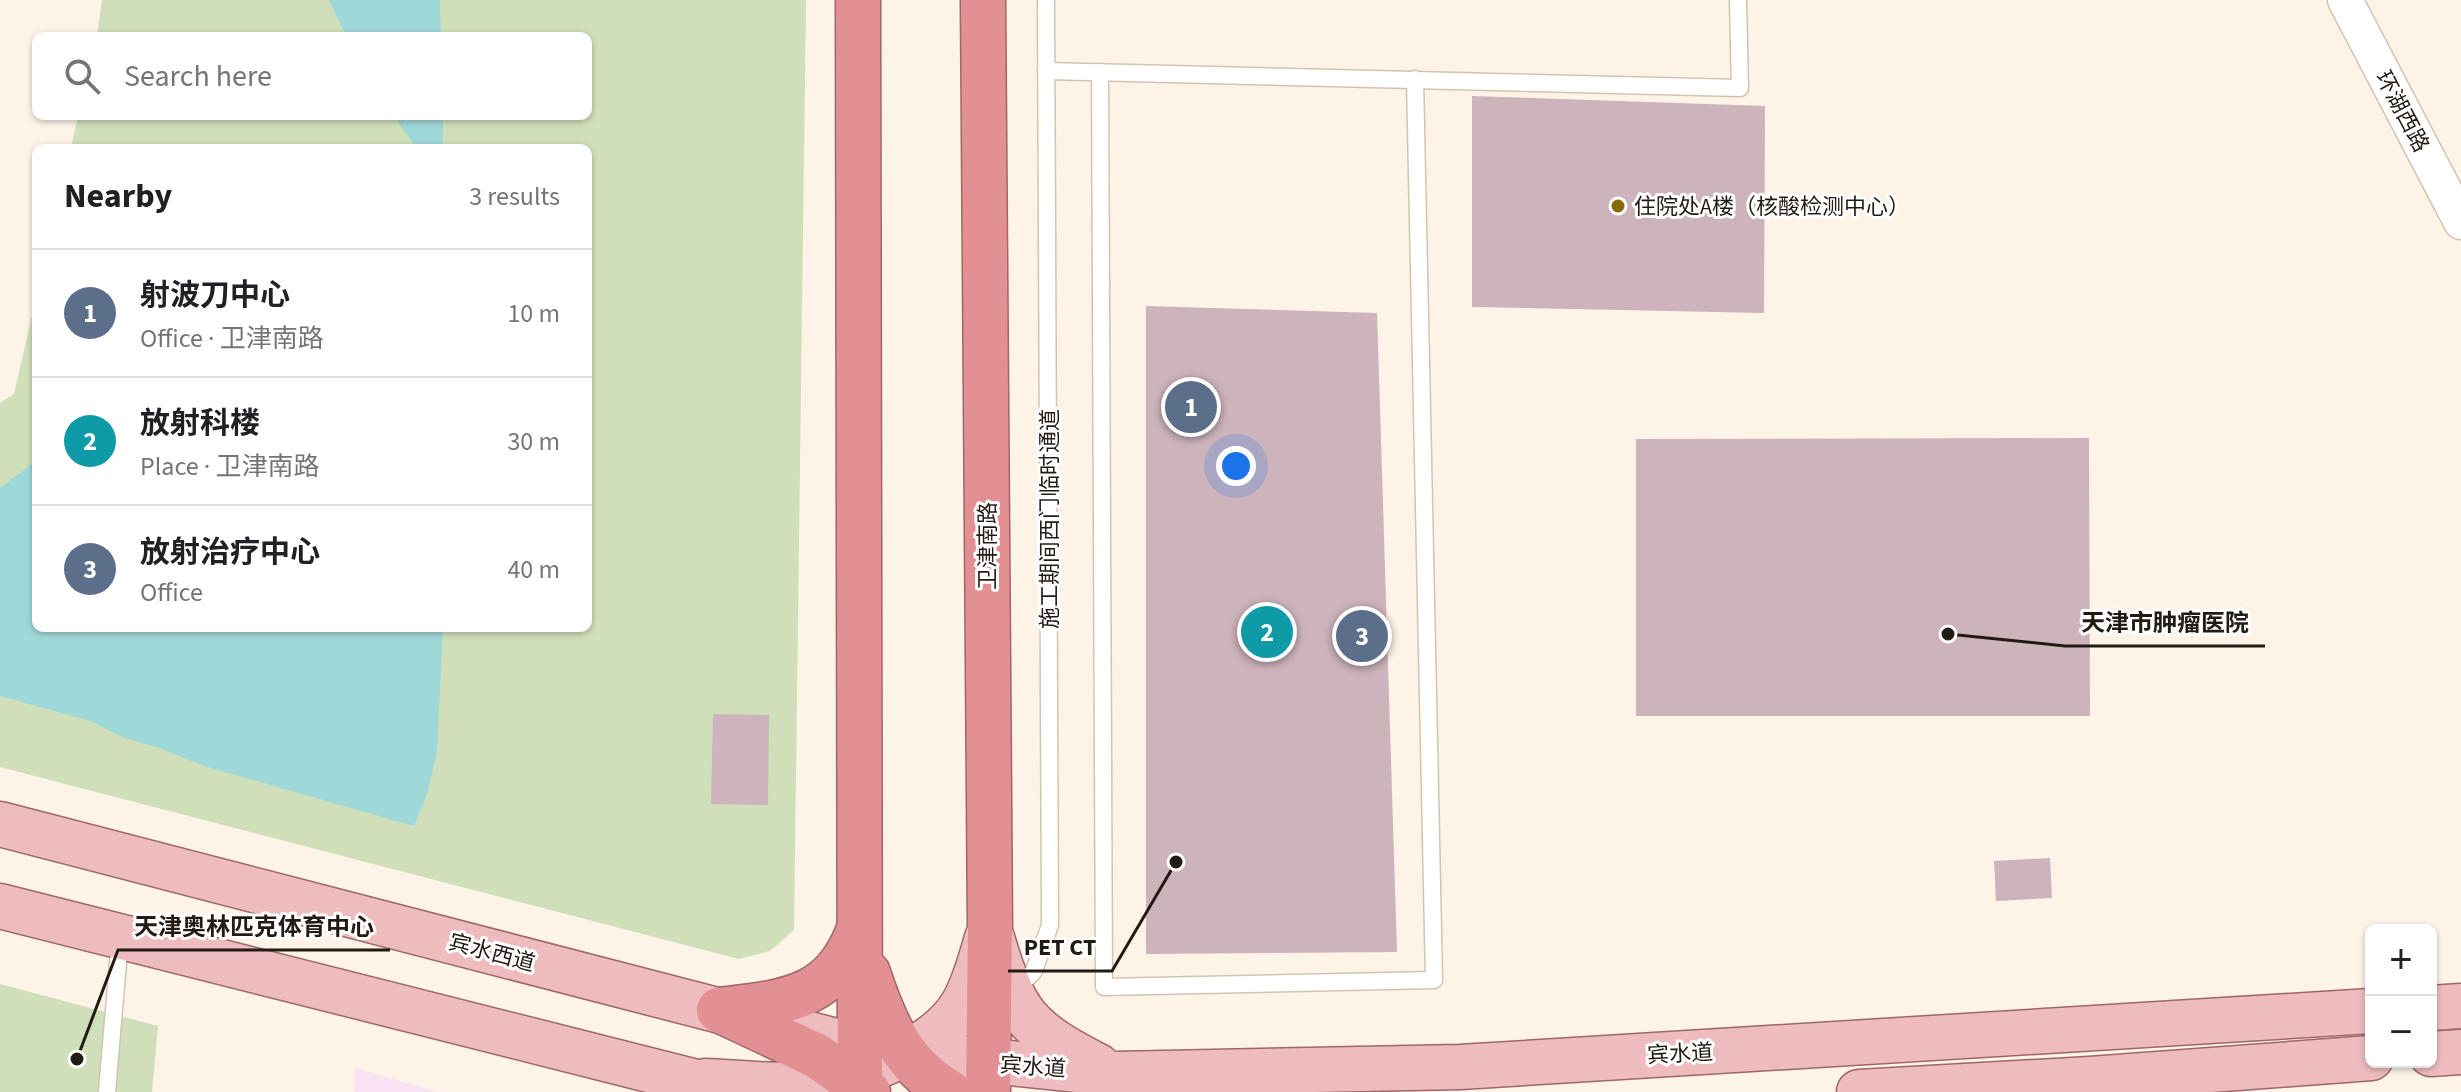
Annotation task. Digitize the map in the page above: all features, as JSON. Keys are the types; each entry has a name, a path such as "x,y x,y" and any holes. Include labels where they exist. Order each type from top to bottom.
{"highway":[{"path":"858,0 859,1077"},
{"name":"卫津南路","path":"983,0 990,929 1000,1006 988,1077"},
{"path":"719,1010 774,1002 817,986 843,964 859,927"},
{"path":"859,927 867,968 882,1016 904,1053 935,1084 949,1092"}],"main road":[{"name":"宾水西道","path":"0,824 719,1010 859,1077 904,1053 988,1077"},
{"path":"0,906 702,1086 736,1092"},
{"path":"904,1053 940,1030 964,1003 990,929"},
{"path":"1000,1006 1018,1008 1036,1028 1063,1048 1115,1074"},
{"path":"2437,1008 2461,1006"},
{"name":"宾水道","path":"988,1077 1460,1067 2365,1011"},
{"path":"2437,1054 2461,1052"},
{"path":"1859,1092 2365,1058"},
{"path":"702,1086 822,1082 859,1077"}],"street":[{"name":"环湖西路","path":"2345,0 2461,222"}],"lane":[{"name":"施工期间西门临时通道","path":"1000,1006 1034,971 1050,925 1046,0"},
{"path":"1046,71 1740,88 1738,0"},
{"path":"1100,72 1104,987 1434,980 1415,79"},
{"path":"107,1092 120,937"}],"shaded area":[{"path":"355,1068 439,1092 354,1092"}],"green space":[{"path":"102,0 806,0 794,930 770,951 739,959 0,767 0,403 14,394 32,315 32,632 592,632 592,144 72,144 77,120 592,120 592,32 98,32"},
{"path":"0,984 158,1026 152,1092 0,1092"}],"water":[{"path":"329,0 440,0 441,32 344,32"},
{"path":"397,120 443,120 443,144 413,144"},
{"path":"32,464 32,632 443,632 437,752 427,794 414,826 204,766 122,737 91,721 0,696 0,488"}],"building":[{"name":"住院处A楼（核酸检测中心）","path":"1472,96 1765,106 1764,313 1472,307"},
{"path":"1146,306 1377,313 1397,952 1146,954"},
{"path":"2089,438 2090,716 1636,716 1636,439"},
{"path":"713,714 769,715 768,805 711,804"},
{"path":"2050,858 2052,898 1996,901 1994,861"}],"place":[{"name":"住院处A楼（核酸检测中心）","path":"1618,206"},
{"name":"射波刀中心","path":"1191,407"},
{"name":"放射科楼","path":"1267,632"},
{"name":"天津市肿瘤医院","path":"1948,634"},
{"name":"放射治疗中心","path":"1362,636"},
{"name":"PET CT","path":"1176,862"},
{"name":"天津奥林匹克体育中心","path":"77,1059"}]}
